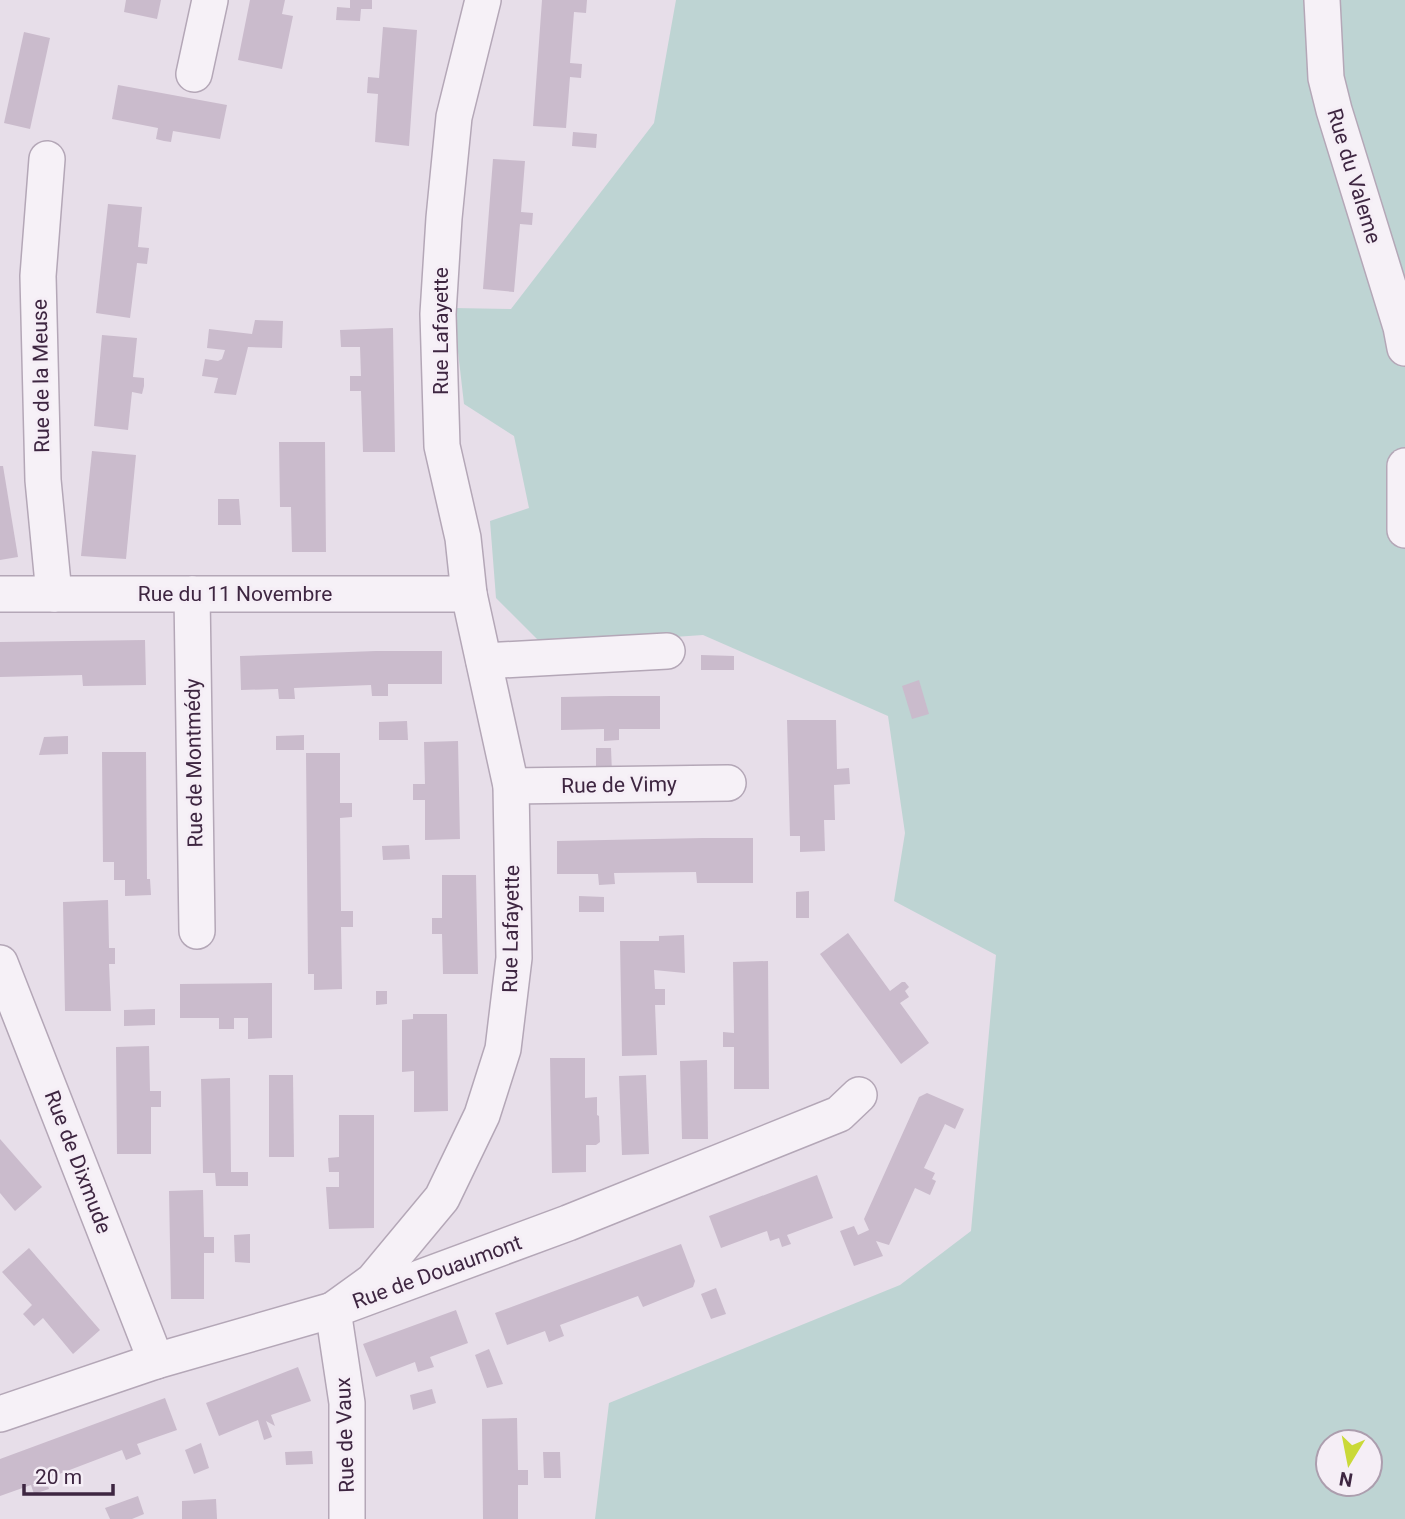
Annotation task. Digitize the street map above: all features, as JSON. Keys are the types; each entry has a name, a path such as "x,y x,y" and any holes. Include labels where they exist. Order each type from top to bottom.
{"street":[{"path":"194,74 210,0"},
{"name":"Rue Lafayette","path":"333,1310 373,1281 442,1198 482,1115 503,1049 514,958 511,786 469,594 463,538 442,446 438,314 444,218 454,117 483,0"},
{"name":"Rue du Valeme","path":"1322,0 1326,78 1405,348"},
{"name":"Rue de la Meuse","path":"47,159 38,276 43,480 54,594"},
{"path":"1405,466 1405,530"},
{"name":"Rue du 11 Novembre","path":"0,594 469,594"},
{"name":"Rue de Montmédy","path":"192,594 197,931"},
{"path":"484,661 667,651"},
{"name":"Rue de Vimy","path":"511,786 727,783"},
{"name":"Rue de Dixmude","path":"0,962 156,1361"},
{"name":"Rue de Douaumont","path":"0,1415 156,1361 333,1310 568,1223 839,1114 859,1096"},
{"name":"Rue de Vaux","path":"333,1310 347,1403 347,1519"}],"shaded area":[{"path":"676,0 1405,0 1405,1519 595,1519 609,1403 900,1285 971,1231 996,955 894,901 905,833 888,716 703,635 544,646 496,598 490,521 529,508 514,436 464,404 453,308 511,309 654,123"}],"building":[{"path":"126,0 161,0 157,19 124,12"},
{"path":"250,0 285,0 282,14 293,16 282,69 238,60"},
{"path":"350,0 372,0 372,9 361,9 360,21 336,20 337,7 350,8"},
{"path":"542,0 587,0 586,13 574,12 570,63 582,64 581,78 570,77 566,128 533,126"},
{"path":"383,27 417,30 409,146 375,142 378,94 367,93 368,77 379,78"},
{"path":"24,32 50,38 30,129 4,123"},
{"path":"118,85 227,105 220,139 173,131 171,142 164,141 156,139 158,128 112,119"},
{"path":"573,132 597,134 596,148 572,146"},
{"path":"493,159 525,161 521,212 533,213 532,225 520,224 514,292 483,289"},
{"path":"108,204 142,207 138,247 149,248 147,264 137,263 130,318 96,313"},
{"path":"255,320 283,321 282,348 248,347 236,395 214,393 218,378 202,376 205,359 218,361 222,359 225,350 207,348 209,329 252,334"},
{"path":"393,328 395,452 363,452 361,391 350,391 350,376 361,376 360,347 341,347 340,330"},
{"path":"102,335 137,338 133,377 144,378 144,386 142,394 132,392 128,430 94,426"},
{"path":"279,442 325,442 326,552 292,552 291,507 280,507"},
{"path":"92,451 136,455 126,559 81,556"},
{"path":"0,466 3,466 18,557 0,560"},
{"path":"218,499 239,499 241,525 218,525"},
{"path":"145,640 146,685 83,686 82,675 0,677 0,642"},
{"path":"442,651 442,684 388,684 388,696 372,696 371,685 294,688 295,699 279,699 278,689 241,690 240,656"},
{"path":"701,655 734,656 734,670 701,670"},
{"path":"919,680 929,714 912,719 902,686"},
{"path":"660,696 660,729 619,729 619,740 604,741 604,729 561,730 561,697"},
{"path":"787,720 836,720 837,769 849,768 850,784 834,785 835,820 824,820 825,851 800,852 800,836 790,836"},
{"path":"407,721 408,740 379,740 379,722"},
{"path":"304,735 304,750 276,750 276,736"},
{"path":"68,736 68,754 39,755 44,737"},
{"path":"458,741 460,839 425,840 425,800 413,800 413,784 425,784 424,742"},
{"path":"596,748 611,748 612,773 596,773"},
{"path":"102,752 146,752 147,879 150,879 151,895 125,896 125,880 114,880 114,862 103,862"},
{"path":"306,753 340,753 340,803 352,803 352,817 340,818 341,911 353,911 353,927 341,927 342,989 314,990 314,974 308,974"},
{"path":"753,838 753,883 697,883 696,872 614,873 615,884 599,885 598,874 557,874 557,841"},
{"path":"409,845 410,859 383,860 382,846"},
{"path":"442,875 476,875 478,974 443,974 442,934 432,934 432,918 442,918"},
{"path":"809,891 809,918 796,918 796,892"},
{"path":"579,896 604,897 604,912 579,912"},
{"path":"108,900 109,948 115,948 115,964 109,964 111,1011 65,1011 63,902"},
{"path":"848,933 890,991 902,982 909,987 905,991 909,997 900,1003 929,1043 901,1064 820,954"},
{"path":"684,935 685,973 654,970 655,989 665,989 665,1005 655,1005 657,1055 622,1056 620,941 659,941 659,936"},
{"path":"768,961 769,1089 734,1089 734,1047 723,1047 723,1032 734,1033 733,962"},
{"path":"272,983 272,1038 248,1039 248,1018 234,1018 234,1029 219,1029 219,1018 180,1018 180,984"},
{"path":"376,991 387,991 387,1004 376,1005"},
{"path":"155,1009 155,1025 124,1026 124,1010"},
{"path":"413,1014 447,1014 448,1111 414,1112 414,1071 402,1072 402,1020 413,1019"},
{"path":"149,1046 150,1091 161,1091 161,1107 151,1107 151,1154 117,1154 116,1047"},
{"path":"550,1058 585,1058 585,1098 597,1097 600,1142 586,1145 586,1172 552,1173"},
{"path":"707,1060 708,1139 682,1139 680,1061"},
{"path":"269,1075 293,1075 294,1157 269,1157"},
{"path":"646,1075 649,1154 622,1155 619,1076"},
{"path":"230,1078 231,1172 248,1172 248,1186 216,1186 215,1173 203,1173 201,1079"},
{"path":"927,1093 964,1109 955,1129 945,1124 924,1168 935,1173 932,1179 936,1181 930,1195 915,1188 889,1245 876,1241 883,1256 854,1266 840,1231 854,1226 858,1235 869,1230 864,1219 919,1097"},
{"path":"339,1115 374,1115 374,1228 329,1229 326,1187 339,1187 339,1172 329,1172 328,1158 339,1157"},
{"path":"0,1139 42,1187 15,1211 0,1193"},
{"path":"817,1175 833,1218 787,1235 791,1244 782,1247 779,1238 770,1241 767,1231 721,1248 709,1216"},
{"path":"203,1190 204,1237 214,1237 214,1253 204,1253 204,1299 171,1299 169,1191"},
{"path":"250,1234 250,1263 235,1262 234,1235"},
{"path":"681,1244 695,1281 693,1287 643,1307 638,1296 560,1325 564,1336 549,1342 545,1331 507,1345 495,1313"},
{"path":"29,1248 100,1330 73,1354 43,1318 34,1326 23,1314 32,1305 2,1272"},
{"path":"716,1288 726,1314 711,1319 701,1294"},
{"path":"456,1310 468,1343 430,1357 434,1367 418,1372 415,1362 376,1377 363,1344"},
{"path":"489,1349 503,1384 487,1388 475,1355"},
{"path":"298,1367 311,1401 271,1415 275,1426 266,1421 272,1437 264,1440 258,1420 219,1436 206,1403"},
{"path":"432,1389 436,1403 413,1410 410,1395"},
{"path":"165,1398 177,1430 137,1444 141,1454 126,1460 122,1450 46,1479 49,1489 34,1494 31,1485 0,1496 0,1459"},
{"path":"517,1418 518,1470 528,1470 528,1485 518,1485 518,1519 483,1519 482,1419"},
{"path":"201,1443 209,1468 194,1474 185,1450"},
{"path":"312,1451 313,1464 286,1465 285,1452"},
{"path":"543,1452 560,1452 561,1478 544,1478"},
{"path":"138,1496 144,1514 132,1519 110,1519 105,1508"},
{"path":"216,1499 217,1519 182,1519 182,1501"}]}
